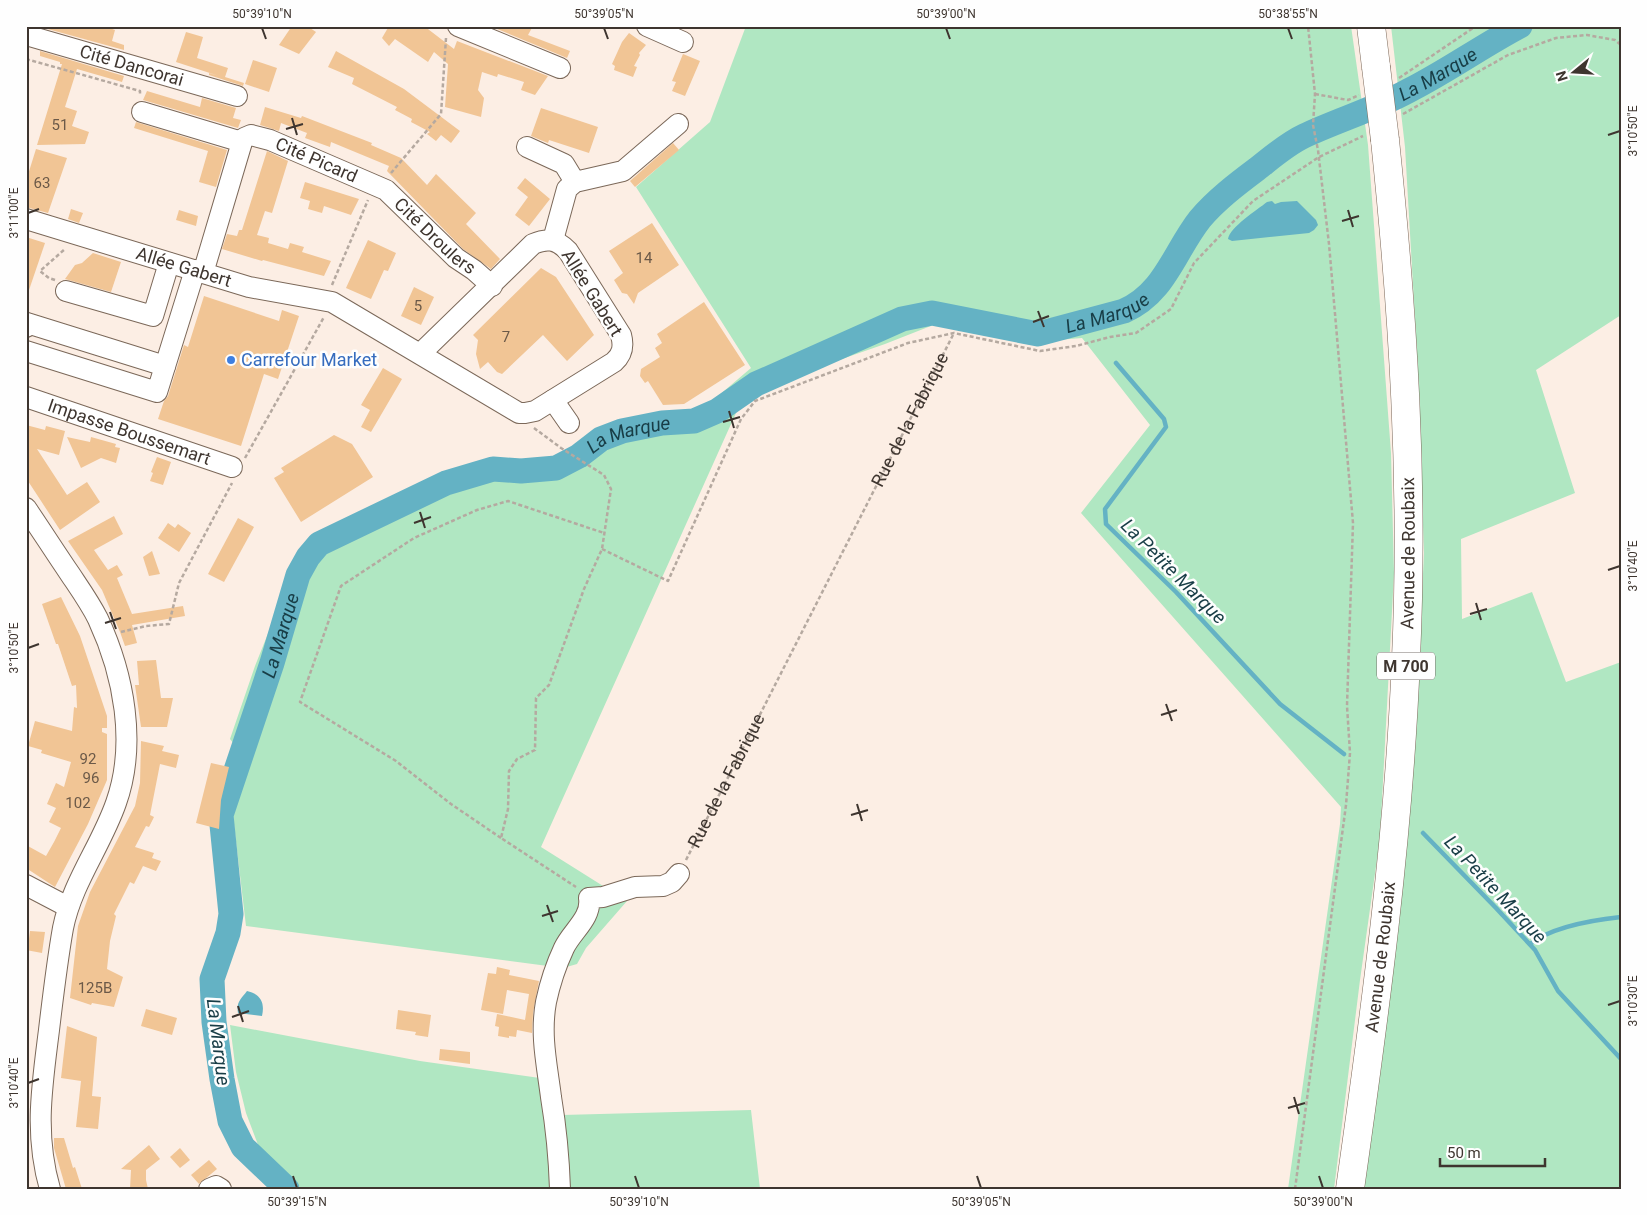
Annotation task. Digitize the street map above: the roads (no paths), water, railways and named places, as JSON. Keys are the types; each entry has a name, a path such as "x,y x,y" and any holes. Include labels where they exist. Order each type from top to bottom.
{"highway":[{"name":"Avenue de Roubaix","path":"1350,1189 1385,922 1402,729 1406,658 1409,529 1406,392 1399,283 1376,137 1386,73 1371,26"}],"street":[{"path":"26,34 28,26"},
{"path":"647,26 683,42"},
{"path":"452,31 560,68"},
{"name":"Cité Dancorai","path":"26,34 237,96"},
{"name":"Cité Picard","path":"142,112 247,139 270,140 378,185"},
{"path":"553,240 567,189 575,182 623,171 678,124"},
{"path":"26,351 157,392 247,139"},
{"path":"527,147 564,164 575,182"},
{"name":"Cité Droulers","path":"378,185 392,194 456,258 474,270 492,286"},
{"name":"Allée Gabert","path":"26,219 68,230 257,289 329,301 519,413 525,414 535,411 614,362 621,355 623,342 621,335 568,251 553,240 545,240 533,244 420,354"},
{"path":"66,291 153,316 169,262"},
{"path":"26,327 27,323 166,366"},
{"name":"Impasse Boussemart","path":"26,397 236,469"},
{"path":"553,400 568,423"},
{"path":"26,508 88,602 105,636 123,701 126,736 125,762 121,787 113,812 68,908 35,1072 40,1112 40,1146 50,1189"},
{"path":"560,1189 554,1120 543,1037 548,991 552,975 568,939 584,920 590,906 589,898 603,897 634,887 663,886 672,882 679,874"},
{"path":"26,885 68,908"},
{"path":"209,1189 216,1186 221,1189"}],"water":[{"path":"1272,201 1275,204 1297,201 1316,220 1318,225 1309,233 1232,241 1228,239 1234,229 1245,219 1267,202"},
{"path":"247,991 256,994 261,1000 263,1007 262,1016 238,1013 238,1003"}],"waterway":[{"name":"La Marque","path":"287,1189 243,1147 230,1121 214,1022 212,979 228,933 231,914 221,815 272,663 298,575 308,557 319,544 446,483 493,469 521,471 556,468 579,456 601,439 622,431 662,423 694,421 717,411 756,384 902,319 932,313 1038,334 1124,311 1150,294 1168,271 1200,219 1213,205 1234,186 1285,147 1304,136 1408,91 1520,26"},
{"name":"La Petite Marque","path":"1116,363 1164,419 1166,427 1105,509 1106,524 1176,592 1280,704 1344,754"},
{"name":"La Petite Marque","path":"1423,833 1535,950 1558,991 1621,1059"},
{"path":"1530,944 1561,929 1586,922 1621,917"}],"place":[{"name":"Carrefour Market","path":"231,360"}]}
